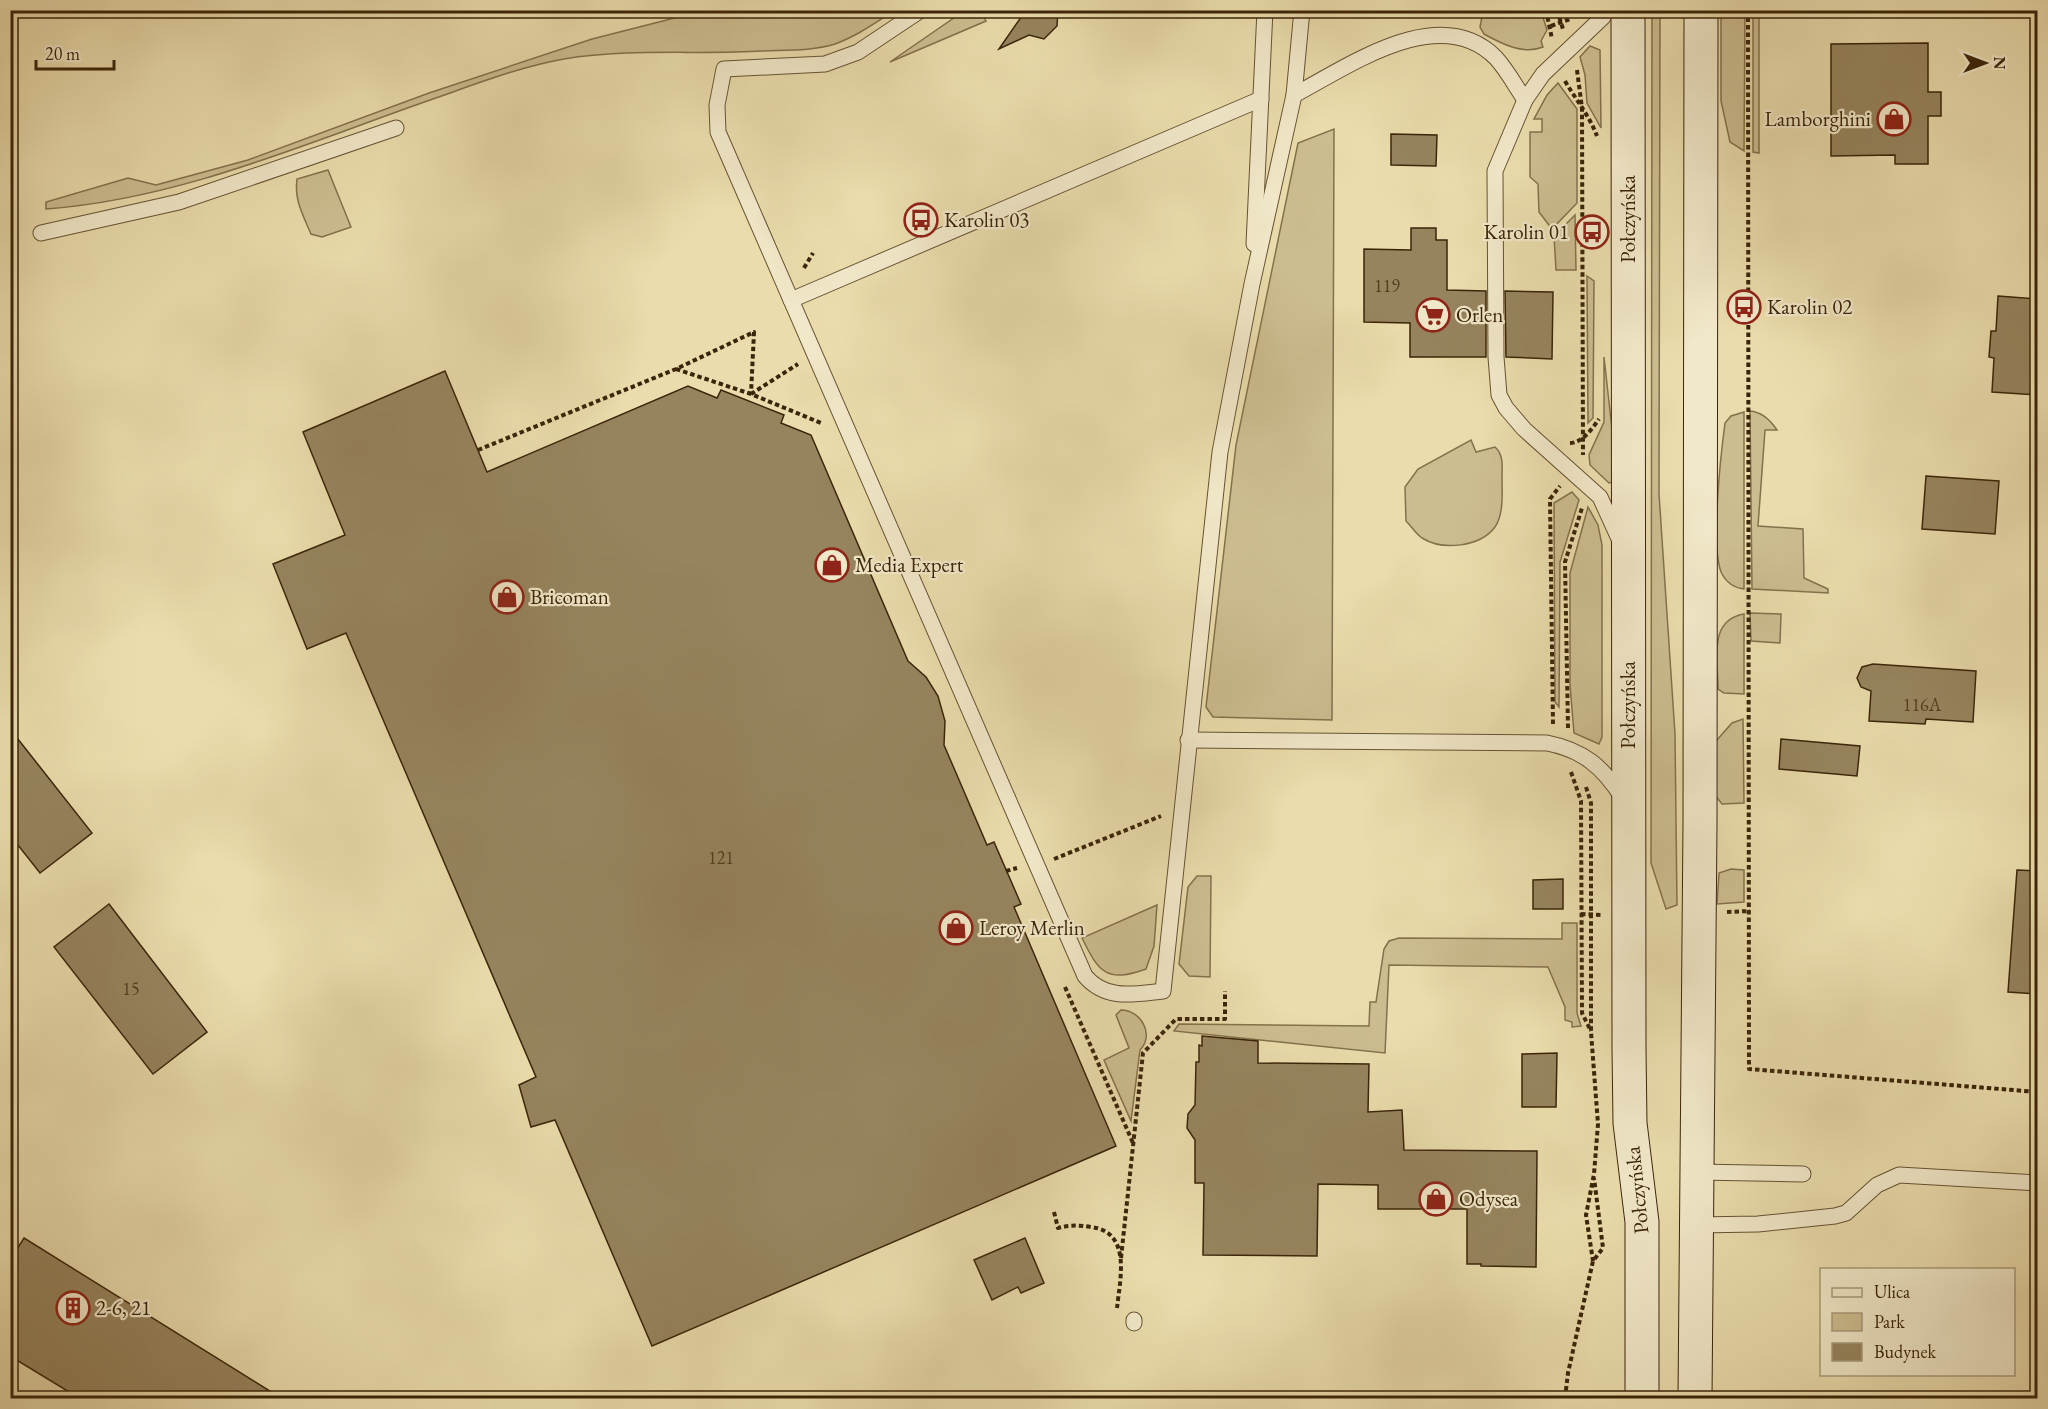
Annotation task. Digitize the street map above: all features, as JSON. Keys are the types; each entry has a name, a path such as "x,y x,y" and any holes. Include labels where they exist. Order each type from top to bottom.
{"main road":[{"name":"Połczyńska","path":"1628,10 1630,1123 1642,1222 1642,1398"},
{"path":"1695,1398 1702,324 1701,10"}],"lane":[{"path":"921,10 858,52 825,64 724,69 717,105 718,132 817,356 972,722 1085,976 1092,984 1119,995 1163,991 1220,452 1252,284 1294,95 1302,10"},
{"path":"1252,284 1265,10"},
{"path":"1606,10 1603,17 1543,74 1525,100 1495,171 1496,357 1499,395 1506,408 1524,429 1600,497 1628,557"},
{"path":"1294,95 1391,45 1414,38 1450,35 1473,42 1496,58 1525,100"},
{"path":"791,300 1260,99"},
{"path":"41,233 179,202 396,128"},
{"path":"1188,740 1547,743 1574,749 1597,764 1629,806"},
{"path":"1697,1172 1803,1174"},
{"path":"1696,1226 1758,1224 1835,1216 1846,1213 1877,1185 1899,1175 2037,1183"}],"path":[{"path":"1545,10 1551,26 1552,44"},
{"path":"1557,10 1565,35"},
{"path":"1748,10 1749,1069 2037,1092"},
{"path":"1551,26 1577,13"},
{"path":"1574,61 1579,75 1582,108 1583,460"},
{"path":"1562,75 1582,108 1588,113 1599,139"},
{"path":"804,268 813,253"},
{"path":"478,450 676,369 754,332 751,394"},
{"path":"751,394 795,366 817,356"},
{"path":"676,369 751,394 821,423"},
{"path":"1568,449 1570,443 1576,443 1583,438 1599,419 1599,408"},
{"path":"1554,728 1551,717 1550,499 1563,483"},
{"path":"1568,732 1565,562 1583,502"},
{"path":"1567,762 1581,801 1582,1013 1591,1032"},
{"path":"1566,1398 1568,1373 1593,1261 1586,1215 1594,1174 1598,1124 1591,1032 1592,813 1585,783"},
{"path":"1049,861 1165,815 1179,829"},
{"path":"1718,913 1750,911"},
{"path":"1134,1321 1116,1318 1143,1053 1176,1019 1225,1019 1225,991"},
{"path":"1593,1261 1603,1248 1594,1174"},
{"path":"1054,1212 1058,1228 1082,1226 1099,1228 1109,1233 1118,1243 1121,1258"}],"green space":[{"path":"1660,10 1659,494 1675,734 1677,905 1666,909 1651,863 1652,11"},
{"path":"1759,10 1759,153 1753,152 1753,11"},
{"path":"702,11 894,11 851,37 818,48 614,54 547,62 498,76 243,167 146,194 46,209 46,202 128,178 156,185 248,160 429,93 592,39"},
{"path":"964,11 981,11 986,21 890,62"},
{"path":"1483,11 1541,11 1547,30 1541,41 1543,47 1520,49 1505,45 1484,34 1480,27"},
{"path":"1721,11 1745,11 1744,151 1730,142 1721,101"},
{"path":"1590,46 1600,50 1601,128 1587,103 1585,75 1580,57"},
{"path":"1558,83 1577,109 1577,203 1552,229 1539,212 1538,184 1530,177 1530,132 1542,132 1542,119 1534,119 1547,95"},
{"path":"1334,129 1332,720 1213,717 1206,707 1236,445 1298,143"},
{"path":"328,170 351,227 322,237 311,234 298,201 296,187 297,179"},
{"path":"1575,215 1576,270 1556,270 1554,236"},
{"path":"1587,276 1594,281 1593,418 1588,423"},
{"path":"1604,357 1614,447 1613,482 1609,483 1590,465 1589,455 1604,422"},
{"path":"1750,411 1766,418 1777,430 1765,430 1758,526 1803,529 1804,578 1828,589 1828,593 1752,589"},
{"path":"1744,412 1744,589 1731,584 1722,574 1717,544 1717,524 1725,423 1731,416"},
{"path":"1471,440 1476,452 1495,447 1501,457 1502,503 1498,522 1488,534 1471,543 1450,546 1431,542 1420,536 1406,521 1405,487 1418,469"},
{"path":"1572,492 1579,500 1560,562 1559,707 1555,702 1554,503"},
{"path":"1588,507 1598,525 1602,545 1602,737 1599,744 1574,733 1570,685 1570,573"},
{"path":"1750,613 1781,614 1780,643 1751,641"},
{"path":"1744,614 1744,694 1724,693 1718,689 1717,654 1720,633 1725,624"},
{"path":"1743,719 1744,803 1722,804 1715,795 1716,741 1732,723"},
{"path":"1731,869 1744,870 1744,902 1717,904 1719,873"},
{"path":"1197,876 1211,876 1210,977 1189,976 1179,964 1188,887"},
{"path":"1157,905 1154,946 1146,969 1113,975 1099,967 1082,938"},
{"path":"1562,923 1577,923 1577,1013 1581,1026 1572,1027 1572,1022 1565,1020 1565,1007 1548,967 1389,965 1385,1053 1174,1031 1179,1024 1369,1026 1370,1002 1376,1002 1384,949 1389,941 1399,938 1562,939"},
{"path":"1121,1010 1135,1014 1144,1024 1146,1031 1144,1044 1140,1050 1131,1121 1104,1060 1129,1048 1116,1015"}],"building":[{"path":"1026,10 1058,10 1057,26 1044,39 1029,35 999,49"},
{"path":"1928,43 1928,92 1941,92 1941,116 1928,116 1928,164 1895,164 1895,155 1831,156 1831,44"},
{"path":"1391,134 1437,135 1436,166 1391,165"},
{"path":"1411,228 1436,228 1436,240 1447,240 1447,290 1486,291 1486,357 1410,357 1410,323 1364,322 1364,249 1411,250"},
{"path":"1505,291 1553,292 1552,359 1506,357"},
{"path":"1998,296 2037,299 2037,395 1992,392 1994,358 1989,357 1991,331 1996,331"},
{"path":"445,371 487,472 688,386 717,398 721,390 784,415 781,423 811,435 908,661 926,677 938,696 945,721 944,745 987,845 994,842 1021,904 1014,907 1116,1146 652,1346 555,1120 531,1127 519,1085 536,1077 346,633 307,649 273,564 345,535 303,432"},
{"path":"1926,476 1999,481 1995,534 1922,529"},
{"path":"1873,664 1976,671 1973,722 1926,719 1925,724 1869,721 1871,691 1861,687 1857,678 1862,667"},
{"path":"10,729 92,833 40,873 10,835"},
{"path":"1781,739 1860,746 1857,776 1779,769"},
{"path":"2017,870 2037,871 2037,994 2008,992"},
{"path":"1563,879 1563,909 1533,909 1533,880"},
{"path":"109,904 207,1032 153,1074 54,947"},
{"path":"1202,1036 1258,1041 1258,1063 1369,1064 1368,1112 1402,1110 1404,1150 1537,1151 1536,1267 1467,1264 1467,1209 1378,1209 1378,1185 1318,1184 1317,1256 1203,1255 1204,1183 1195,1183 1195,1140 1187,1128 1188,1114 1195,1105 1196,1062 1199,1062 1199,1045 1202,1046"},
{"path":"1557,1053 1556,1107 1522,1107 1522,1054"},
{"name":"2-6, 21","path":"24,1238 281,1398 79,1398 10,1356 10,1260"},
{"path":"1025,1238 1044,1283 1021,1293 1018,1287 992,1300 974,1260"}],"place":[{"name":"Lamborghini","path":"1894,119"},
{"name":"Karolin 03","path":"921,220"},
{"name":"Karolin 01","path":"1592,232"},
{"name":"Karolin 02","path":"1744,307"},
{"name":"Orlen","path":"1433,315"},
{"name":"Media Expert","path":"832,565"},
{"name":"Bricoman","path":"507,597"},
{"name":"Leroy Merlin","path":"956,928"},
{"name":"Odysea","path":"1436,1199"},
{"name":"2-6, 21","path":"73,1308"}]}
